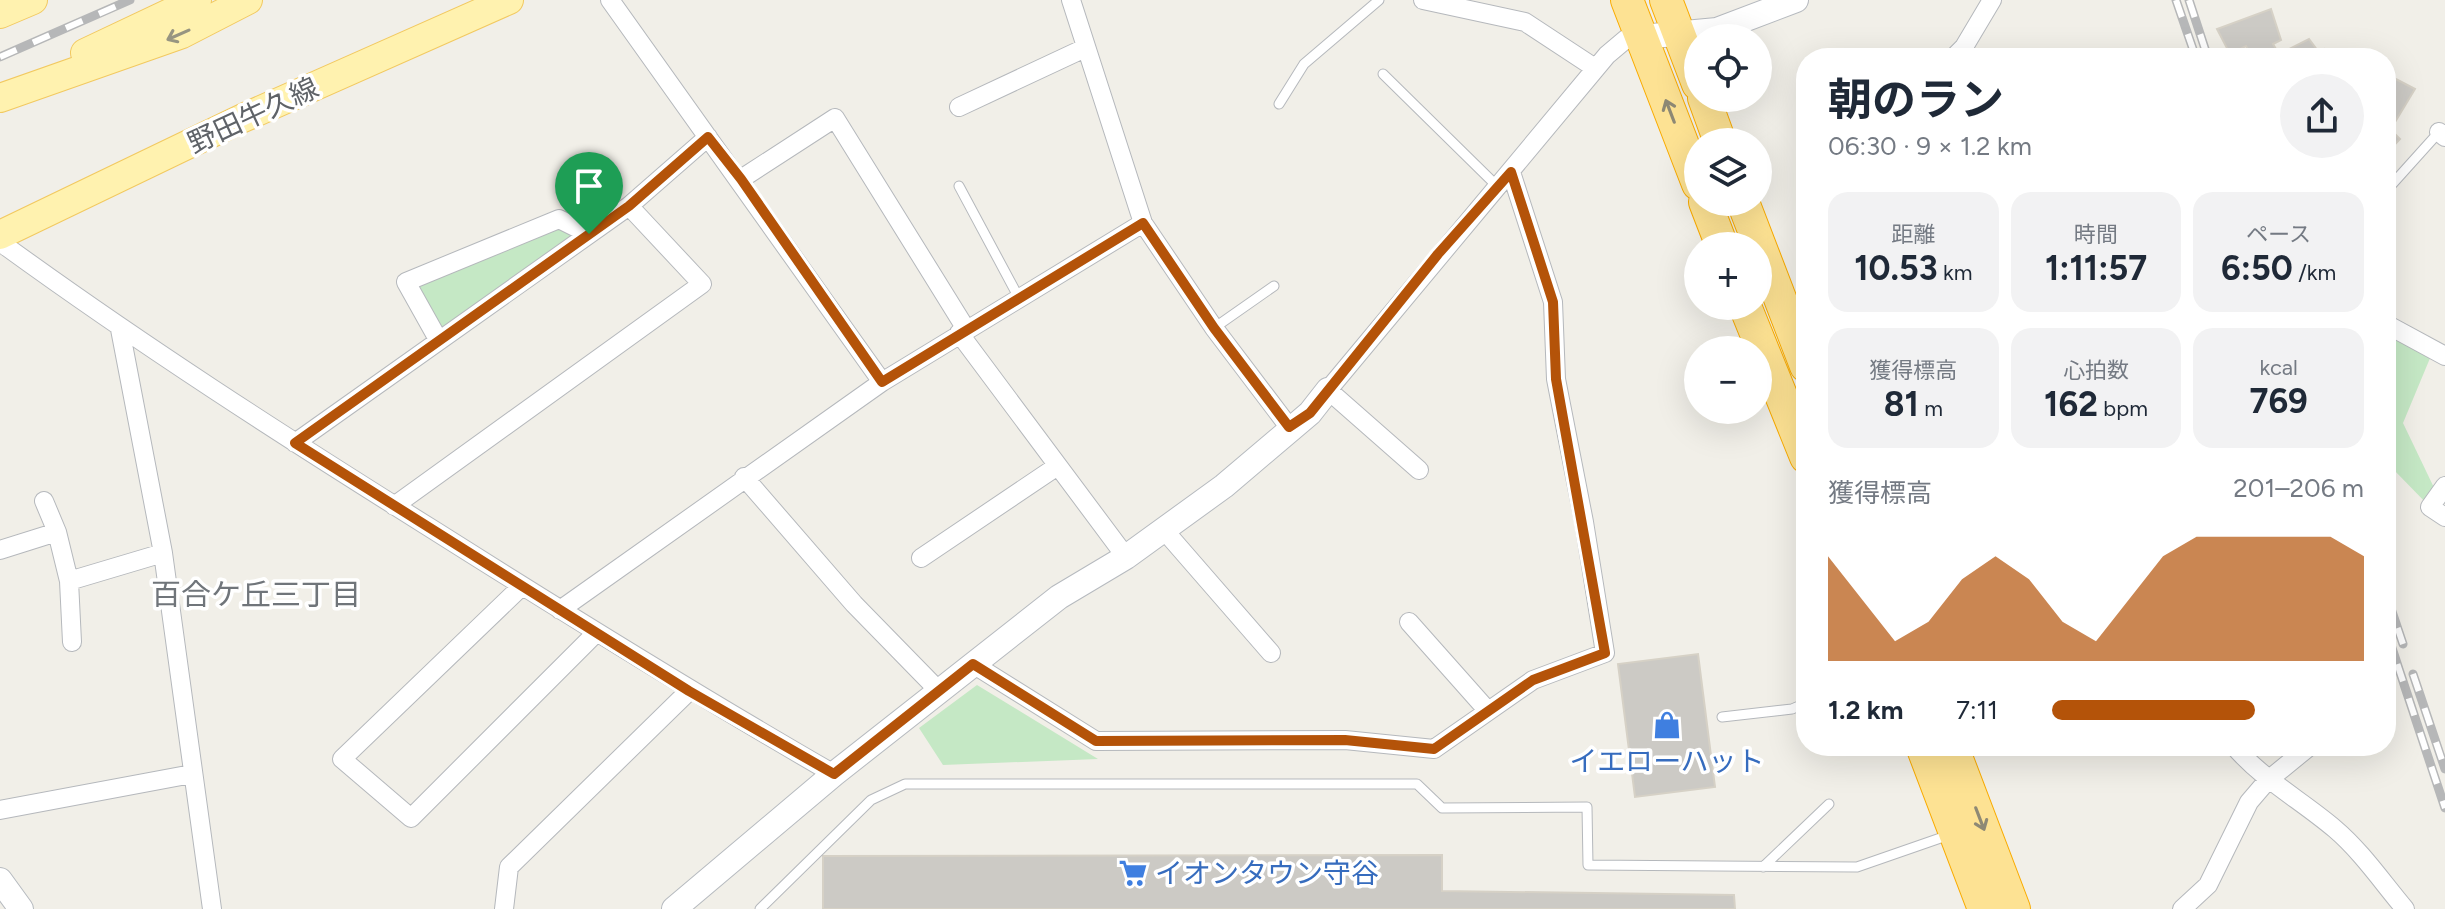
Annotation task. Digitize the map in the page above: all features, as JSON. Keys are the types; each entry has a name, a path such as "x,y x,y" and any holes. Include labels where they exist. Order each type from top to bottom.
{"highway":[{"path":"1627,0 1684,147"},
{"path":"1666,0 1684,46"},
{"path":"1748,216 1796,340"},
{"path":"1751,320 1796,432"},
{"path":"1926,756 1984,909"},
{"path":"1956,756 2014,909"}],"main road":[{"path":"0,5 9,0"},
{"path":"0,14 33,0"},
{"path":"0,89 197,0"},
{"path":"0,98 169,39 248,0"},
{"name":"野田牛久線","path":"0,235 243,118 509,0"}],"street":[{"path":"610,0 741,179 882,382"},
{"path":"1071,0 1143,223 1214,328 1289,427"},
{"path":"1423,0 1525,22 1595,68"},
{"path":"674,909 834,774 973,664 1059,597 1126,557 1224,486 1289,427 1310,413 1438,254 1511,172 1595,68 1626,39 1717,30 1796,0"},
{"path":"1963,48 1992,0"},
{"path":"959,107 1085,48"},
{"path":"741,179 835,118 962,331 1056,467 1126,557"},
{"path":"295,443 629,206 708,137"},
{"path":"973,664 1096,741 1345,740 1434,749 1533,680 1605,653 1556,379 1553,302 1511,172"},
{"path":"394,506 702,284 629,206"},
{"path":"439,341 406,282 559,219 589,234"},
{"path":"560,610 882,382 1143,223"},
{"path":"0,242 120,329 295,443 689,691 834,774"},
{"path":"120,329 163,553 212,909"},
{"path":"2396,329 2445,356"},
{"path":"1328,390 1419,470"},
{"path":"921,558 1056,467"},
{"path":"744,477 854,604 939,691"},
{"path":"2445,486 2430,507 2445,517"},
{"path":"44,501 57,532 69,581 72,642"},
{"path":"1164,530 1271,653"},
{"path":"0,550 57,532"},
{"path":"69,581 163,553"},
{"path":"522,586 342,759 411,818 596,633"},
{"path":"1409,622 1488,711"},
{"path":"504,909 509,867 689,691"},
{"path":"2243,756 2267,781 2291,793 2339,831 2405,909"},
{"path":"2182,909 2208,885 2249,802 2267,781 2298,756"},
{"path":"0,810 192,774"},
{"path":"0,880 21,909"}],"lane":[{"path":"1279,104 1304,64 1379,0"},
{"path":"1383,74 1498,187"},
{"path":"2396,180 2443,131"},
{"path":"959,186 1019,298"},
{"path":"1214,328 1274,286"},
{"path":"1722,717 1796,707"},
{"path":"760,909 871,800 905,784 1417,784 1442,808 1587,807 1588,865 1857,867 1955,833"},
{"path":"1763,867 1829,804"}],"green space":[{"path":"559,219 589,234 439,341 406,282"},
{"path":"2396,330 2433,351 2403,423 2438,496 2430,507 2396,472"},
{"path":"977,685 1098,759 943,765 919,728"}],"building":[{"path":"2271,9 2281,40 2273,44 2275,48 2227,48 2217,29"},
{"path":"2309,39 2316,48 2291,48"},
{"path":"2396,79 2415,89 2396,120"},
{"name":"イエローハット","path":"1698,654 1715,787 1635,797 1618,664"},
{"name":"イオンタウン守谷","path":"1442,855 1442,891 1734,895 1735,909 823,909 823,856"}],"railway":[{"path":"0,57 130,0"},
{"path":"2176,0 2193,48"},
{"path":"2189,0 2205,48"},
{"path":"2396,623 2403,644"},
{"path":"2396,660 2445,808"},
{"path":"2413,674 2445,769"}],"place":[{"name":"イエローハット","path":"1667,725"},
{"name":"イオンタウン守谷","path":"1133,873"}],"district":[{"name":"百合ケ丘三丁目","path":"256,595"}],"route":[{"path":"708,137 741,179 882,382 1143,223 1214,328 1289,427 1310,413 1438,254 1511,172 1553,302 1556,379 1605,653 1533,680 1434,749 1345,740 1096,741 973,664 834,774 689,691 295,443 589,234 629,206 708,137"}]}
